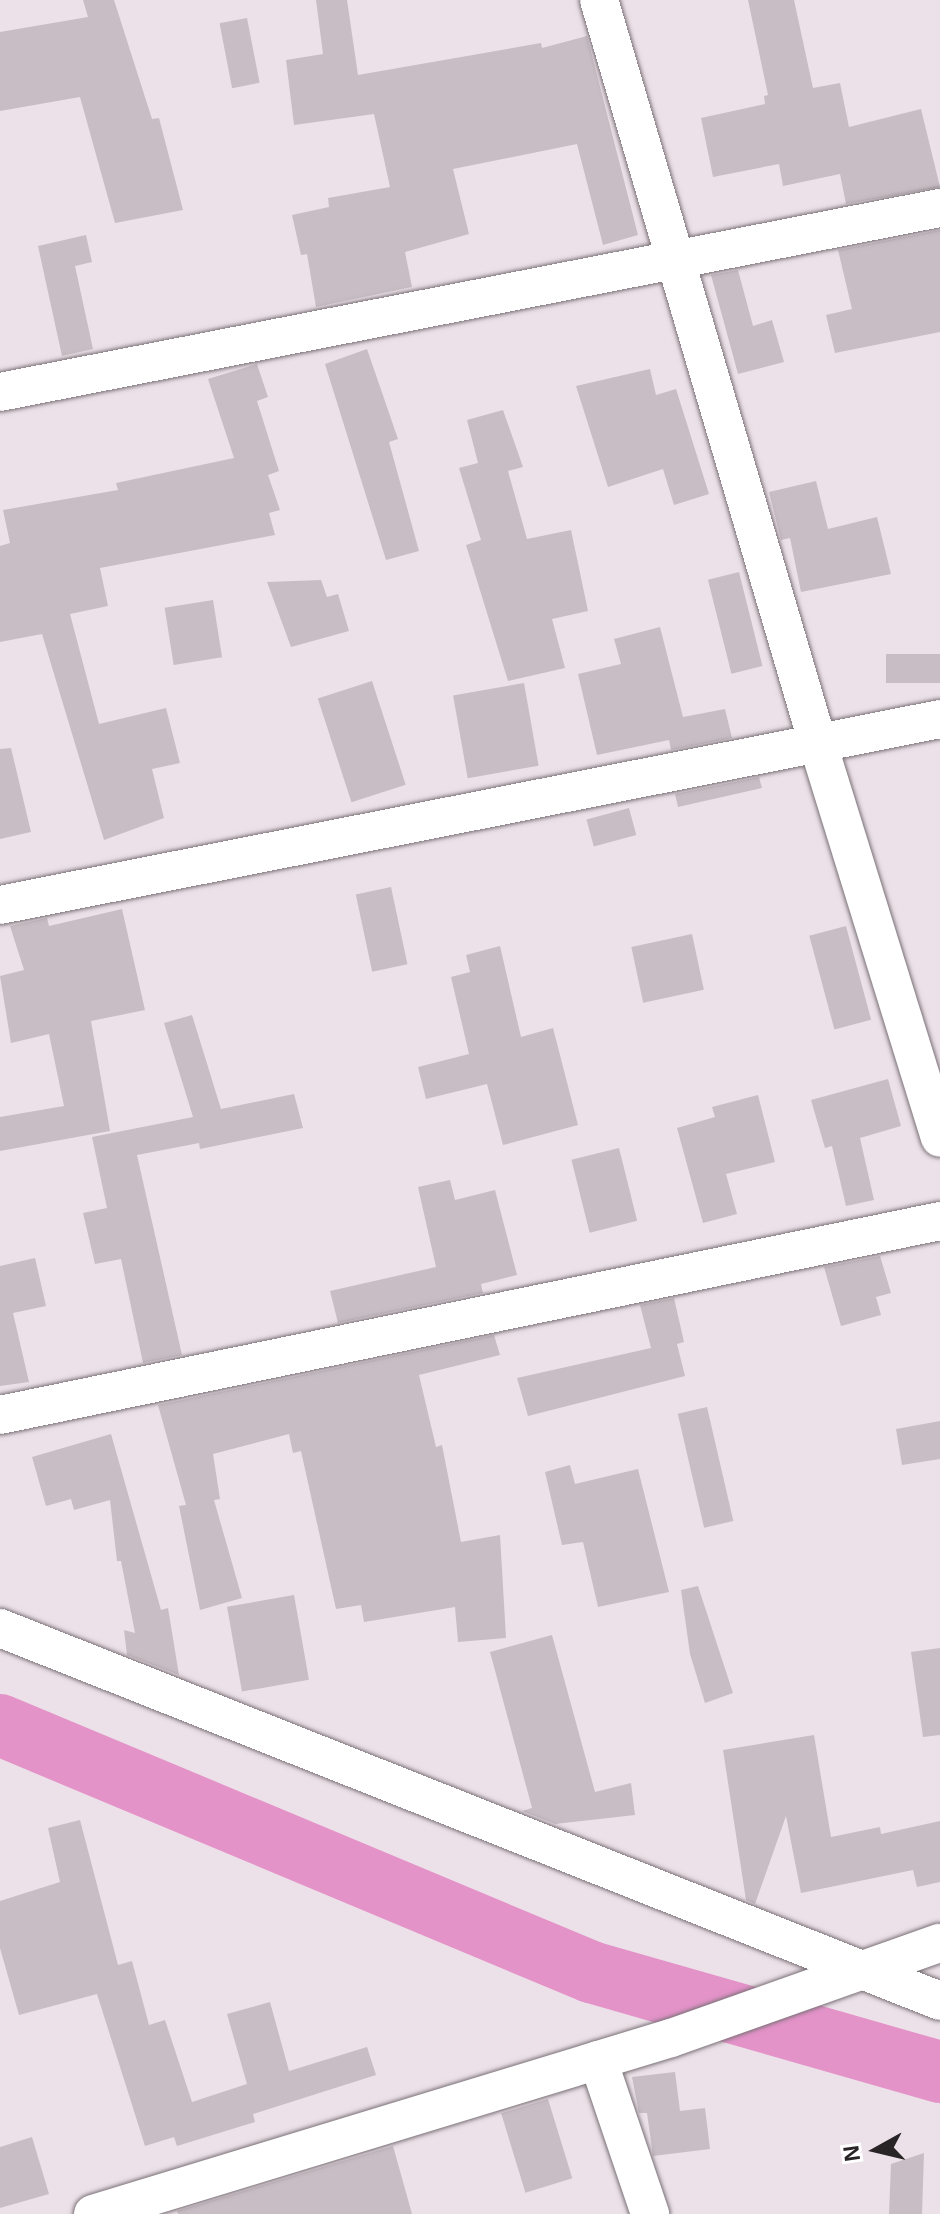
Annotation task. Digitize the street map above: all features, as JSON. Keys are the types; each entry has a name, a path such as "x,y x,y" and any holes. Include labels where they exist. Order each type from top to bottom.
{"street":[{"path":"599,0 818,744 940,1137"},
{"path":"0,392 940,208"},
{"path":"0,905 940,719"},
{"path":"0,1415 940,1221"},
{"path":"0,1628 866,1967 940,2001"},
{"path":"93,2214 671,2038 940,1943"},
{"path":"598,2060 650,2214"}],"building":[{"path":"83,0 114,0 152,119 159,118 183,210 115,223 80,97 0,111 0,32 88,17"},
{"path":"316,0 347,0 358,75 541,43 542,48 587,36 638,235 603,245 577,144 453,169 469,234 405,252 412,287 316,307 307,254 301,255 292,215 329,207 328,198 390,187 374,114 294,125 286,60 323,54"},
{"path":"748,0 794,0 813,88 840,83 849,127 921,109 940,187 846,204 840,174 783,186 779,164 713,177 701,118 765,104 764,96 768,95"},
{"path":"247,18 260,83 232,88 220,23"},
{"path":"940,230 940,332 835,353 826,315 852,309 838,250"},
{"path":"86,235 92,262 75,266 93,349 62,356 38,246"},
{"path":"738,270 753,326 772,320 784,362 738,374 711,275"},
{"path":"367,349 398,439 389,442 419,551 386,560 325,364"},
{"path":"257,364 268,397 257,401 279,471 268,475 280,510 269,513 275,535 100,568 108,606 70,614 99,724 166,708 180,763 152,769 164,818 104,840 42,634 0,642 0,546 10,543 3,510 118,490 116,483 234,458 208,379"},
{"path":"650,369 656,395 676,389 709,494 674,505 663,469 608,487 576,386"},
{"path":"503,410 523,467 508,471 527,539 571,530 588,611 552,619 565,668 508,681 466,545 481,540 459,468 478,463 467,420"},
{"path":"816,481 828,529 877,517 891,574 801,592 790,538 781,540 769,492"},
{"path":"739,572 762,666 731,674 708,580"},
{"path":"321,580 327,597 338,594 349,631 291,647 267,582"},
{"path":"213,600 222,657 174,665 165,608"},
{"path":"660,627 683,717 725,709 732,738 671,750 669,740 597,755 578,674 621,664 614,639"},
{"path":"886,654 940,654 940,683 886,683"},
{"path":"372,681 406,785 351,802 318,699"},
{"path":"524,683 539,766 468,778 453,696"},
{"path":"11,748 31,832 0,839 0,749"},
{"path":"759,777 762,788 678,807 675,794"},
{"path":"629,808 636,835 594,846 586,819"},
{"path":"391,887 407,964 372,972 356,894"},
{"path":"122,909 145,1010 91,1021 110,1131 0,1151 0,1117 64,1106 49,1034 11,1043 0,976 24,970 10,926 47,918 49,926"},
{"path":"846,926 871,1020 834,1030 809,936"},
{"path":"692,934 704,990 643,1003 631,947"},
{"path":"500,946 521,1037 553,1028 578,1125 503,1145 487,1084 426,1099 418,1067 469,1054 451,977 470,972 466,955"},
{"path":"192,1015 221,1109 294,1094 303,1128 200,1149 199,1143 137,1155 182,1355 143,1363 121,1259 95,1264 83,1213 107,1208 92,1137 193,1117 164,1023"},
{"path":"888,1079 901,1126 860,1138 874,1200 846,1206 832,1146 825,1148 811,1100"},
{"path":"758,1095 775,1162 726,1174 737,1214 703,1223 677,1128 715,1117 712,1107"},
{"path":"619,1148 637,1221 590,1233 571,1160"},
{"path":"450,1180 455,1200 495,1190 517,1275 481,1284 483,1293 338,1323 330,1291 436,1267 418,1187"},
{"path":"880,1256 891,1293 876,1297 881,1315 841,1326 824,1267"},
{"path":"35,1258 46,1306 13,1313 29,1382 0,1386 0,1266"},
{"path":"674,1298 684,1342 677,1344 685,1376 528,1416 517,1378 651,1348 640,1305"},
{"path":"494,1335 500,1355 419,1375 436,1447 442,1445 461,1542 500,1535 506,1638 458,1642 455,1607 364,1622 361,1605 336,1609 301,1451 293,1453 289,1434 213,1454 220,1499 214,1500 242,1598 200,1610 179,1506 186,1505 158,1405"},
{"path":"707,1407 733,1521 704,1528 678,1414"},
{"path":"940,1421 940,1459 902,1465 896,1429"},
{"path":"111,1434 161,1610 168,1608 179,1675 127,1655 124,1630 135,1633 121,1561 117,1561 110,1500 74,1510 71,1499 46,1506 32,1457"},
{"path":"570,1465 575,1484 638,1469 669,1592 598,1607 583,1542 562,1545 545,1472"},
{"path":"698,1586 733,1693 705,1703 690,1654 681,1590"},
{"path":"294,1595 309,1680 242,1692 227,1607"},
{"path":"552,1635 595,1792 631,1783 635,1815 555,1824 522,1811 532,1808 490,1652"},
{"path":"940,1648 940,1735 923,1737 911,1652"},
{"path":"814,1735 831,1837 880,1827 881,1834 940,1821 940,1882 917,1887 913,1870 801,1893 786,1816 755,1904 746,1900 723,1750"},
{"path":"80,1820 118,1965 132,1961 149,2025 165,2020 192,2102 247,2084 227,2014 270,2002 289,2071 367,2047 376,2075 253,2114 255,2122 177,2146 174,2137 145,2146 97,1994 19,2015 0,1948 0,1901 60,1882 48,1828"},
{"path":"675,2072 680,2111 705,2108 710,2149 653,2156 647,2113 639,2113 632,2077"},
{"path":"548,2099 572,2178 525,2193 501,2113"},
{"path":"32,2137 49,2194 0,2208 0,2147"},
{"path":"393,2146 412,2214 178,2214 177,2211"},
{"path":"924,2153 922,2214 889,2214 891,2164"}],"waterway":[{"path":"0,1725 591,1972 940,2072"}]}
